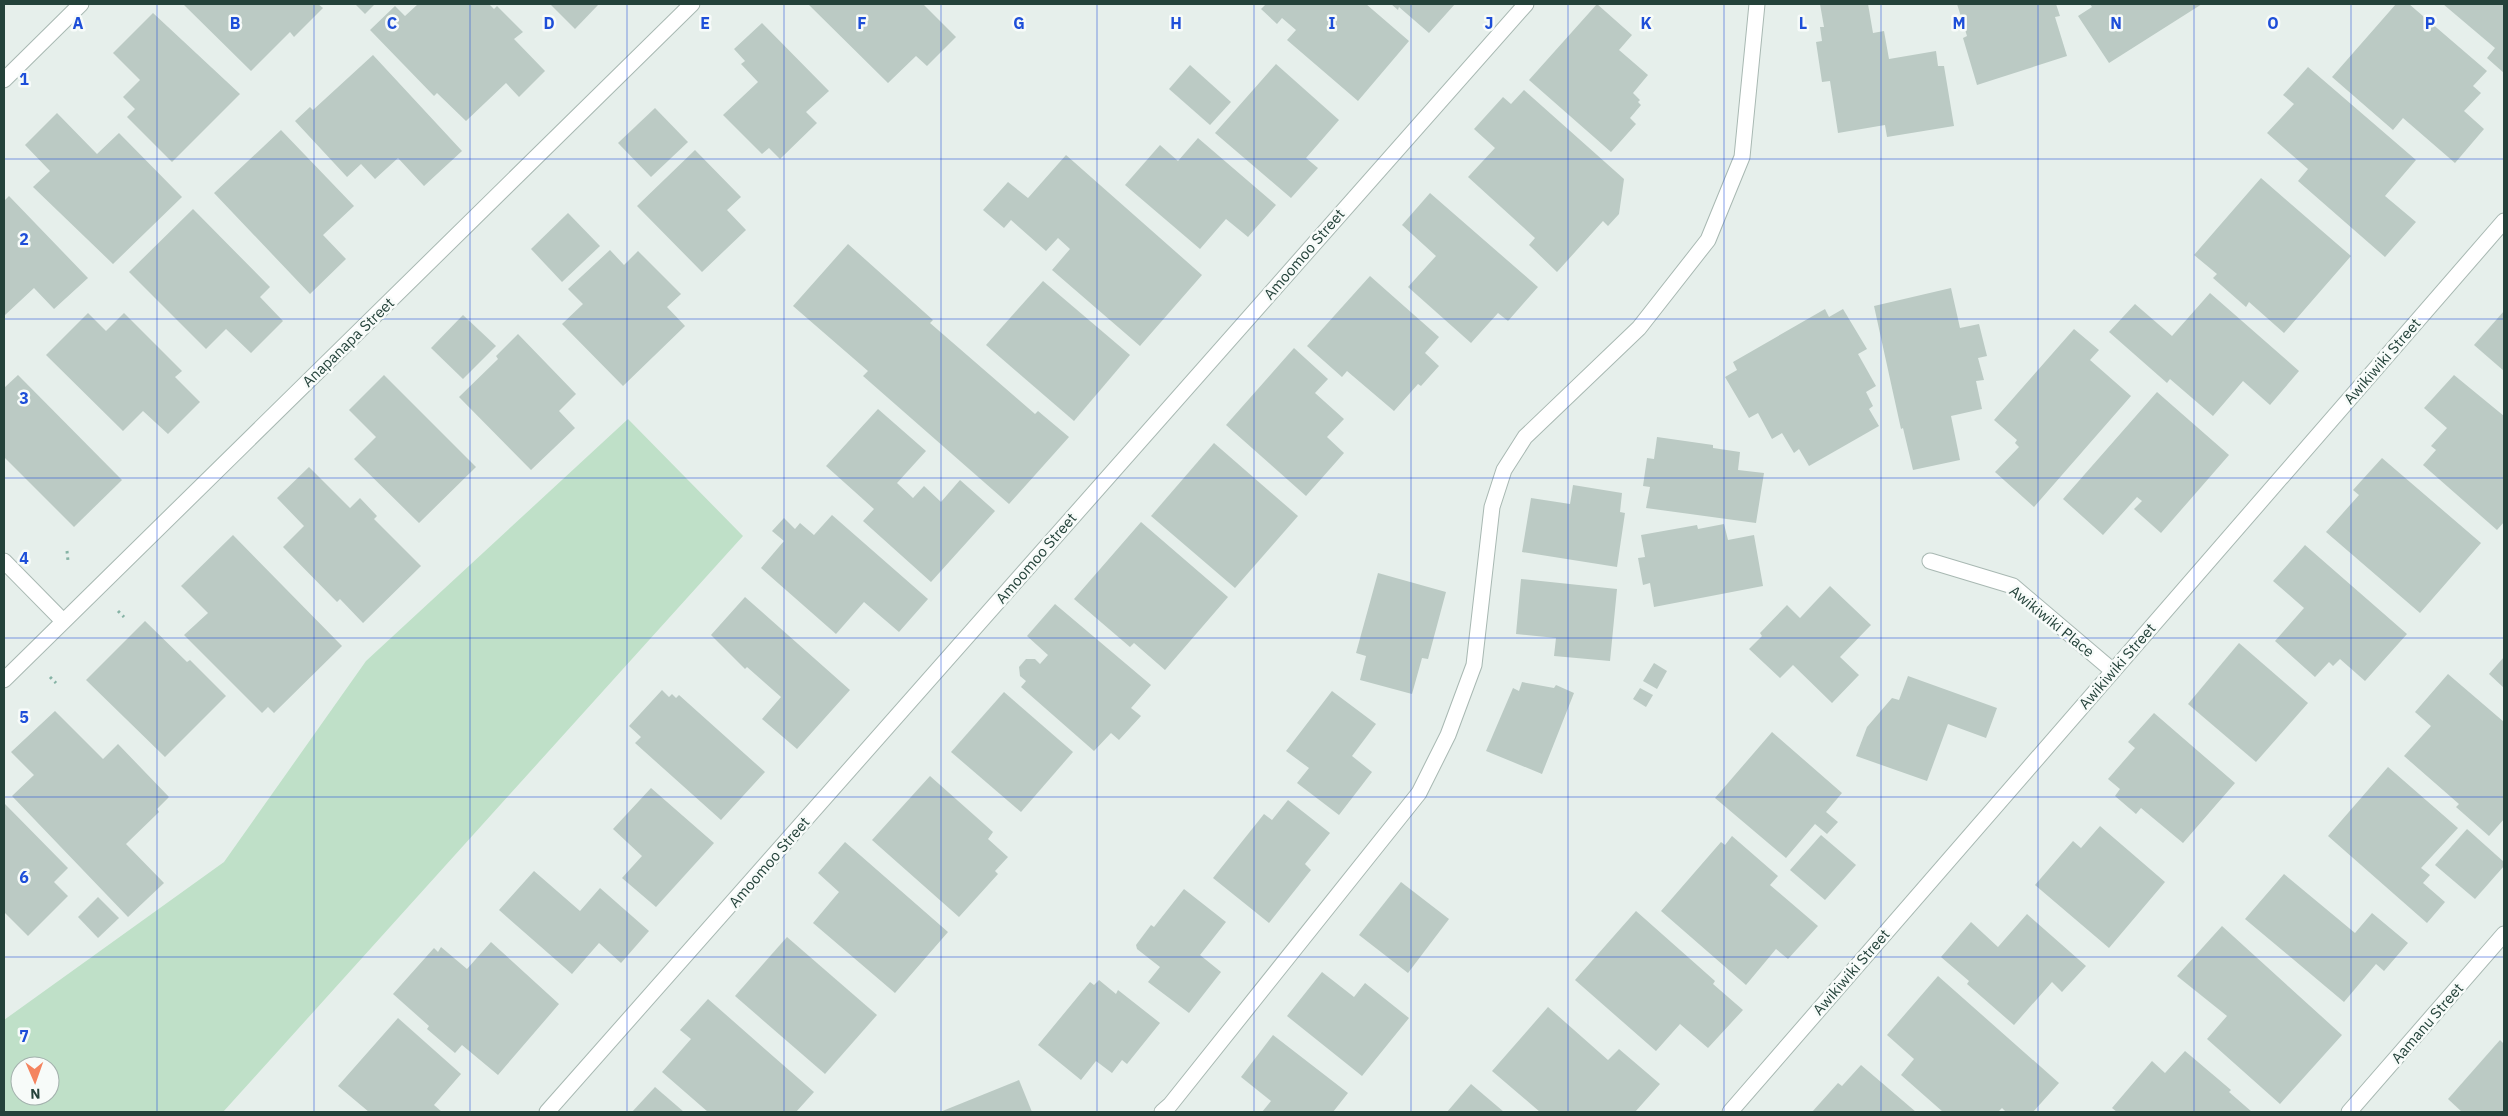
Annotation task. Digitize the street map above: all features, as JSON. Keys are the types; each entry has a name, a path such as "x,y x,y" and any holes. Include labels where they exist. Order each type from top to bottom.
{"street":[{"path":"4,80 81,4"},
{"name":"Anapanapa Street","path":"4,680 692,4"},
{"name":"Amoomoo Street","path":"547,1112 1526,4"},
{"path":"1162,1112 1170,1106 1420,793 1451,728 1474,665 1492,507 1504,470 1525,437 1639,328 1708,240 1742,157 1757,4"},
{"name":"Awikiwiki Street","path":"1730,1112 2504,221"},
{"path":"4,561 63,621"},
{"name":"Awikiwiki Place","path":"1930,561 2013,586 2113,671"},
{"name":"Aamanu Street","path":"2349,1112 2504,934"}],"path":[{"path":"68,551 68,561"},
{"path":"116,608 124,617"}],"green space":[{"path":"628,419 743,536 223,1112 4,1112 4,1020 224,862 366,661"}],"building":[{"path":"183,4 318,4 323,8 294,37 290,32 251,71"},
{"path":"355,4 375,4 365,14"},
{"path":"418,4 489,4 494,9 497,6 523,32 514,39 545,71 519,97 506,83 466,121 437,93 434,96 370,30 395,6 405,16"},
{"path":"550,4 599,4 575,29"},
{"path":"808,4 923,4 956,37 927,66 916,56 888,83"},
{"path":"1266,4 1366,4 1409,41 1358,101 1287,40 1296,30 1282,18 1277,24 1261,9"},
{"path":"1391,4 1455,4 1429,33 1399,7 1398,10"},
{"path":"1597,4 1632,35 1619,50 1648,75 1633,93 1640,100 1638,102 1641,105 1630,118 1636,124 1611,152 1529,80"},
{"path":"1820,4 1868,4 1873,33 1884,31 1889,59 1936,51 1938,66 1944,66 1954,126 1887,137 1885,125 1838,133 1830,81 1822,82 1816,42 1822,41 1820,27 1824,27"},
{"path":"1957,4 2056,4 2060,16 2055,17 2067,56 1977,85 1963,38 1967,36"},
{"path":"2090,4 2202,4 2109,63 2078,16 2092,7"},
{"path":"2396,4 2409,4 2487,71 2473,86 2481,93 2464,111 2484,129 2455,163 2403,118 2393,130 2332,77"},
{"path":"2443,4 2504,4 2504,73 2487,58 2495,48"},
{"path":"153,13 240,94 172,162 127,117 135,109 123,97 140,80 113,53"},
{"path":"762,23 829,91 806,112 817,123 780,159 769,148 762,154 723,115 758,82 741,64 745,61 734,49"},
{"path":"373,55 462,151 424,186 398,158 375,179 361,164 347,177 295,121 310,107 313,110"},
{"path":"1276,64 1339,120 1306,158 1318,168 1291,198 1215,133"},
{"path":"1190,65 1231,102 1210,125 1169,89"},
{"path":"2308,67 2416,160 2385,196 2416,222 2385,257 2298,181 2308,169 2267,133 2294,104 2283,95"},
{"path":"1524,90 1624,179 1619,214 1608,226 1603,221 1557,272 1529,245 1535,238 1468,177 1495,148 1474,129 1503,97 1511,104"},
{"path":"655,108 688,142 651,177 618,143"},
{"path":"57,113 97,154 119,133 182,197 113,264 33,187 50,171 25,145"},
{"path":"281,130 354,206 323,235 346,259 310,294 214,193"},
{"path":"1198,138 1276,205 1248,237 1226,219 1200,249 1125,185 1160,145 1178,161"},
{"path":"695,150 741,197 727,210 746,230 702,272 637,206"},
{"path":"1066,155 1202,275 1140,346 1052,270 1070,249 1058,238 1046,251 1011,220 1004,228 983,210 1008,182 1028,198"},
{"path":"2261,178 2351,256 2284,333 2249,302 2246,307 2213,278 2217,274 2194,255"},
{"path":"1430,193 1538,287 1508,321 1498,313 1471,343 1408,287 1436,256 1402,225"},
{"path":"9,196 88,278 54,309 34,288 4,314 4,201"},
{"path":"193,209 270,287 260,297 283,321 251,353 226,329 206,349 129,272"},
{"path":"568,213 600,246 562,282 531,249"},
{"path":"848,244 933,320 930,323 1035,414 1038,411 1069,437 1009,504 863,376 868,371 793,306"},
{"path":"610,250 624,265 638,251 681,294 667,307 685,326 623,386 562,324 583,304 568,289"},
{"path":"1370,276 1439,337 1425,353 1439,366 1421,386 1418,384 1394,411 1347,371 1342,377 1307,346"},
{"path":"1043,281 1130,355 1074,421 986,345"},
{"path":"1951,288 1960,328 1979,324 1987,356 1978,358 1984,380 1976,381 1982,409 1951,416 1960,460 1913,470 1903,428 1901,429 1874,306"},
{"path":"2210,293 2299,371 2270,405 2243,381 2213,416 2170,379 2167,383 2109,332 2135,304 2172,336"},
{"path":"1825,309 1829,317 1843,309 1867,349 1858,354 1876,386 1866,392 1873,406 1869,409 1879,426 1809,466 1799,449 1794,453 1782,433 1772,439 1758,413 1749,418 1725,377 1737,370 1733,362"},
{"path":"2504,311 2504,371 2474,345"},
{"path":"88,313 106,331 124,313 182,371 175,377 200,402 168,434 143,411 123,431 46,355"},
{"path":"463,315 496,346 463,379 431,348"},
{"path":"2074,329 2099,350 2090,360 2131,396 2034,507 1995,472 2019,447 2015,443 2017,440 1994,420"},
{"path":"518,334 576,394 559,411 575,428 531,470 459,397 498,359 496,356"},
{"path":"1294,348 1328,379 1315,393 1344,419 1327,437 1344,453 1306,496 1226,425"},
{"path":"18,375 122,480 74,527 4,457 4,388"},
{"path":"384,375 476,467 419,523 354,459 376,437 349,410"},
{"path":"2454,375 2504,416 2504,522 2497,530 2423,465 2436,450 2431,446 2447,428 2424,408"},
{"path":"2157,392 2229,455 2161,533 2134,509 2142,501 2137,497 2103,535 2063,499"},
{"path":"878,409 926,451 897,483 913,498 924,486 941,502 960,480 995,511 931,582 863,521 874,509 826,466"},
{"path":"1657,437 1713,445 1713,448 1740,452 1738,470 1764,473 1756,523 1646,508 1650,487 1643,486 1647,458 1654,459"},
{"path":"1214,443 1298,516 1235,588 1151,516"},
{"path":"2382,458 2481,543 2420,613 2326,532 2359,495 2353,490"},
{"path":"309,467 350,508 360,498 377,516 374,519 421,566 363,623 340,599 337,602 283,547 304,526 277,498"},
{"path":"1573,485 1622,493 1620,512 1625,513 1617,567 1522,552 1531,498 1570,504"},
{"path":"832,515 928,599 899,632 864,602 836,634 761,568 784,541 772,531 784,518 795,529 800,523 814,535"},
{"path":"1141,522 1228,597 1165,670 1134,643 1130,647 1074,599"},
{"path":"1724,524 1728,540 1754,535 1763,586 1654,607 1650,583 1643,585 1638,558 1645,557 1641,535 1697,525 1698,529"},
{"path":"233,535 342,646 274,713 268,707 262,713 184,635 208,613 181,586"},
{"path":"2305,545 2407,634 2365,681 2340,659 2333,666 2329,662 2315,677 2275,641 2304,608 2273,581"},
{"path":"1378,573 1446,592 1428,659 1422,658 1412,694 1360,680 1366,656 1356,653"},
{"path":"1521,579 1617,589 1610,661 1554,656 1556,638 1516,634"},
{"path":"1830,586 1871,625 1840,657 1859,675 1832,703 1793,665 1780,678 1749,649 1762,636 1760,633 1787,605 1800,618"},
{"path":"745,597 850,690 797,749 762,719 781,697 747,667 745,669 711,635"},
{"path":"1055,604 1151,685 1131,708 1141,716 1119,740 1111,733 1094,751 1021,687 1026,681 1020,676 1019,667 1026,659 1035,659 1040,664 1048,655 1027,636"},
{"path":"145,621 187,662 190,660 226,696 165,757 86,680"},
{"path":"2239,643 2308,703 2256,762 2188,704"},
{"path":"2504,657 2504,688 2489,674"},
{"path":"1654,663 1667,671 1657,689 1643,681"},
{"path":"2448,674 2504,722 2504,819 2489,836 2456,807 2459,804 2404,756 2431,726 2415,712"},
{"path":"1908,676 1997,708 1986,738 1948,724 1927,781 1856,756 1867,727 1892,698 1899,700"},
{"path":"1522,682 1554,688 1556,685 1574,693 1542,774 1486,751 1513,688 1519,691"},
{"path":"1640,688 1653,695 1646,707 1633,699"},
{"path":"662,690 669,697 672,694 676,698 679,695 765,772 721,820 635,743 641,737 629,726"},
{"path":"1332,691 1376,724 1352,756 1372,772 1339,815 1297,783 1309,768 1286,751"},
{"path":"1004,692 1073,752 1021,812 951,752"},
{"path":"55,711 103,759 118,744 169,797 157,809 159,812 126,844 164,883 128,917 12,796 34,775 11,752"},
{"path":"2154,713 2235,783 2183,843 2141,808 2136,814 2115,796 2120,789 2108,779 2135,748 2128,742"},
{"path":"1772,732 1842,793 1826,812 1838,822 1827,834 1815,824 1786,858 1715,798"},
{"path":"2388,767 2458,828 2421,868 2430,875 2423,883 2445,902 2427,923 2328,836"},
{"path":"930,776 993,832 988,839 1008,857 995,871 998,874 959,917 872,840"},
{"path":"651,788 714,843 656,907 622,878 642,856 613,829"},
{"path":"1288,800 1330,833 1305,864 1311,870 1269,923 1213,878 1264,814 1272,820"},
{"path":"4,803 68,868 54,882 68,896 28,936 4,912"},
{"path":"2100,826 2165,882 2109,948 2035,885 2073,841 2081,848"},
{"path":"2467,829 2504,862 2504,866 2475,899 2435,865"},
{"path":"1821,835 1856,865 1825,900 1790,870"},
{"path":"1732,836 1778,876 1770,885 1818,926 1788,959 1776,949 1746,985 1661,911 1721,842 1725,845"},
{"path":"845,842 948,932 895,993 813,923 839,892 818,873"},
{"path":"534,871 580,911 600,888 649,931 621,963 599,943 572,974 499,910"},
{"path":"2284,874 2355,933 2372,913 2408,943 2384,971 2376,964 2344,1002 2245,919"},
{"path":"1401,882 1449,919 1408,973 1359,935"},
{"path":"1184,889 1226,922 1200,955 1221,972 1189,1013 1148,982 1160,967 1137,949 1136,945 1151,925 1154,927"},
{"path":"98,897 119,918 98,938 78,917"},
{"path":"1636,911 1715,981 1713,984 1743,1010 1708,1048 1680,1024 1656,1051 1575,980"},
{"path":"2027,914 2086,966 2062,992 2052,982 2014,1025 1967,984 1969,981 1941,957 1971,922 1998,947"},
{"path":"2222,926 2342,1035 2280,1104 2207,1039 2227,1016 2177,976"},
{"path":"787,937 877,1015 825,1074 735,996"},
{"path":"491,942 559,1004 498,1075 462,1045 455,1053 427,1029 429,1026 393,994 434,948 438,952 441,947 467,969"},
{"path":"1322,972 1354,997 1365,983 1409,1018 1362,1076 1287,1016"},
{"path":"1938,976 2059,1083 2033,1112 2006,1112 2002,1108 1998,1112 1943,1112 1901,1075 1914,1059 1887,1035"},
{"path":"1099,980 1116,994 1118,990 1160,1023 1127,1064 1122,1060 1112,1073 1096,1061 1081,1080 1038,1045 1090,982 1094,985"},
{"path":"708,999 814,1092 796,1112 708,1112 662,1072 691,1039 680,1030"},
{"path":"1548,1007 1608,1060 1619,1049 1660,1084 1635,1112 1540,1112 1492,1071"},
{"path":"398,1018 461,1074 434,1105 442,1112 369,1112 338,1086"},
{"path":"1273,1035 1348,1093 1333,1112 1262,1112 1271,1101 1241,1077"},
{"path":"2500,1040 2504,1044 2504,1112 2462,1112 2448,1099"},
{"path":"2185,1051 2231,1090 2229,1092 2252,1112 2117,1112 2112,1108 2152,1061 2165,1073"},
{"path":"1861,1065 1916,1112 1812,1112 1838,1083 1842,1086"},
{"path":"1019,1080 1032,1112 940,1112"},
{"path":"1471,1084 1504,1112 1447,1112"},
{"path":"655,1087 684,1112 632,1112"}]}
